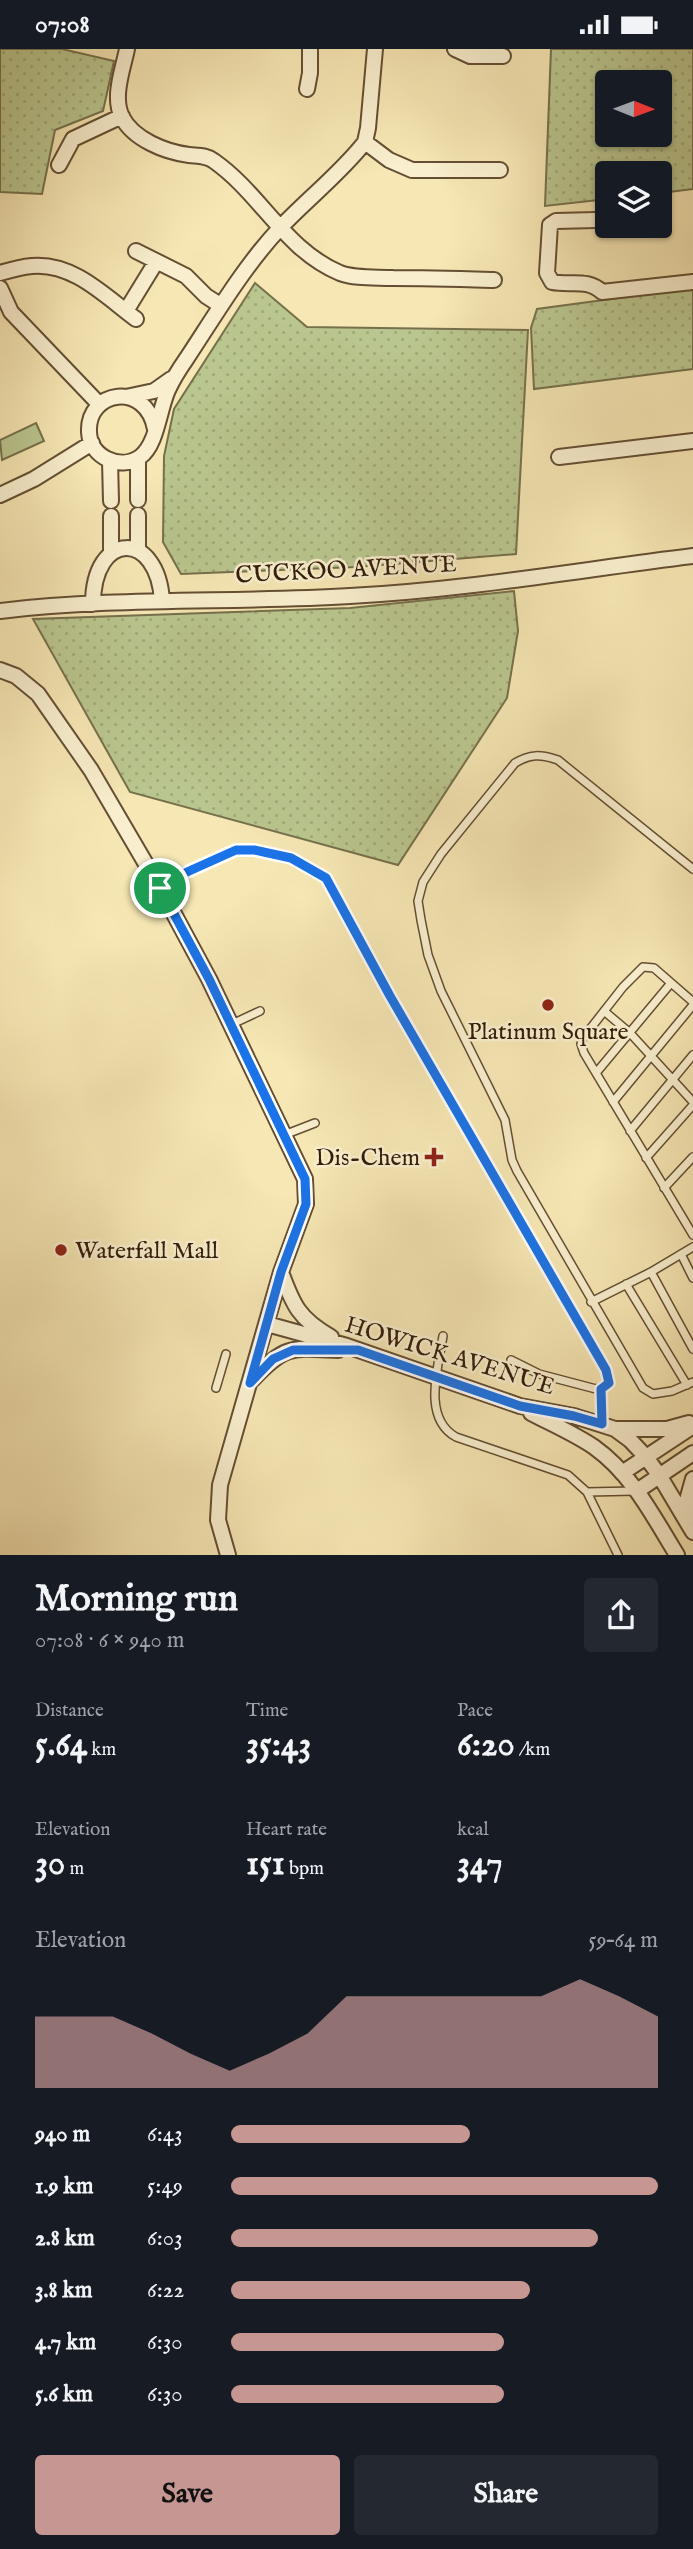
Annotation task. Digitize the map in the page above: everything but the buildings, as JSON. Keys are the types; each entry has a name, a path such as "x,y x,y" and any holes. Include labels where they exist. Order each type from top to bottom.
{"street":[{"path":"127,49 118,92 122,116 130,128 157,145 187,155 211,159 230,173 279,229 326,265 350,276 494,280"},
{"path":"307,89 310,49"},
{"path":"181,368 166,385 154,391 111,398 99,404 89,424 92,443 102,456 120,463 138,459 147,451 153,441 169,389 220,305 279,229 365,142 375,49"},
{"path":"455,49 470,56 503,56"},
{"path":"59,165 73,139 122,116"},
{"path":"365,142 389,160 412,170 500,170"},
{"path":"595,220 556,221 550,225 547,273 552,282 586,283 594,285 602,292 693,282"},
{"path":"136,251 186,276 206,296 220,305"},
{"path":"0,273 32,266 63,269 79,277 131,315 156,262"},
{"path":"0,288 11,312 79,380 99,404"},
{"path":"125,397 145,405 153,417 155,429"},
{"path":"559,457 693,441"},
{"path":"0,495 34,479 92,443"},
{"path":"138,459 138,550"},
{"path":"93,604 96,573 111,551 110,461"},
{"path":"111,551 125,548 138,550 148,558 157,570 162,601"},
{"name":"CUCKOO AVENUE","path":"0,611 93,604 363,595 538,579 693,556"},
{"path":"0,670 23,681 46,703 91,770 209,979 305,1179 306,1204 281,1272 220,1485 218,1520 229,1555"},
{"path":"281,1272 293,1302 305,1320 353,1348"},
{"name":"HOWICK AVENUE","path":"267,1324 353,1348 520,1406 574,1416 608,1426 630,1440 646,1457 691,1528"},
{"path":"250,1383 273,1359 293,1350 353,1348"},
{"path":"520,1406 592,1445 622,1473 677,1555"},
{"path":"622,1473 693,1424"},
{"path":"608,1426 667,1429 693,1424"},
{"path":"636,1491 693,1453"},
{"path":"691,1528 686,1504 693,1479"}],"lane":[{"path":"626,1284 690,1384 653,1394 643,1388 591,1302 514,1165 505,1120 441,991 428,954 418,901 424,882 441,854 514,763 526,756 537,755 558,760 693,869"},
{"path":"160,888 187,872 236,850 254,850 291,858 326,878 390,996 606,1370 609,1383 601,1389"},
{"path":"612,1102 693,1003 654,968 643,967 631,977 581,1044 612,1102 693,1235"},
{"path":"596,1073 671,983"},
{"path":"230,1025 260,1011"},
{"path":"604,1011 630,1033 693,1104 646,1158"},
{"path":"630,1131 693,1055"},
{"path":"284,1135 315,1123"},
{"path":"664,1188 693,1157"},
{"path":"591,1302 693,1247"},
{"path":"681,1254 693,1278"},
{"path":"651,1272 693,1349"},
{"path":"443,1336 437,1376 437,1415 445,1430 456,1437 557,1469 577,1481 587,1492 618,1555"},
{"path":"216,1388 226,1355"},
{"path":"511,1360 539,1374 601,1389"},
{"path":"601,1389 608,1426"},
{"path":"587,1492 636,1491"}],"green space":[{"path":"0,49 62,49 114,61 103,111 55,130 42,194 0,192"},
{"path":"551,49 693,49 693,189 672,192 672,161 595,161 595,200 545,206"},
{"path":"255,283 307,327 528,330 516,554 356,567 181,574 163,542 164,456 174,409"},
{"path":"693,288 693,369 534,389 531,328 537,309"},
{"path":"36,423 44,441 2,460 0,440"},
{"path":"514,591 518,631 507,698 398,865 130,792 33,619 350,608"}],"place":[{"name":"Platinum Square","path":"548,1005"},
{"name":"Dis-Chem","path":"434,1157"},
{"name":"Waterfall Mall","path":"61,1250"}],"route":[{"path":"236,850 254,850 291,858 326,878 390,996 606,1370 609,1383 601,1389 602,1424 520,1406 358,1350 293,1350 273,1359 250,1383 281,1272 306,1204 305,1179 209,979 160,888 187,872 236,850"}]}
